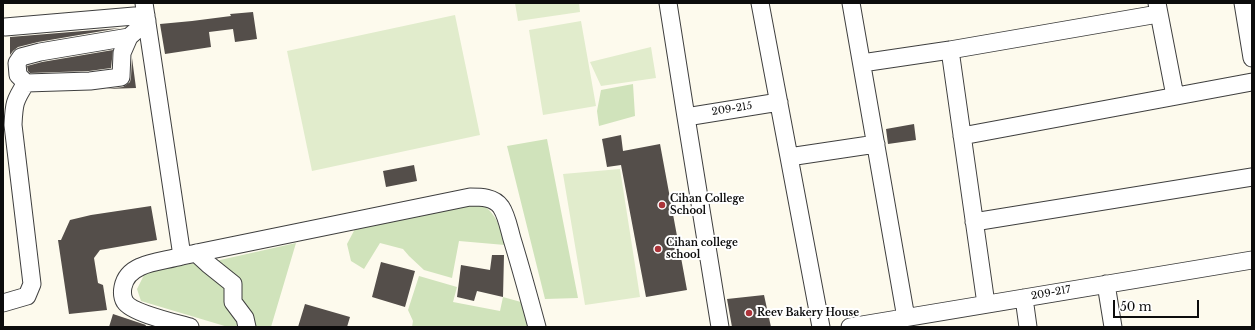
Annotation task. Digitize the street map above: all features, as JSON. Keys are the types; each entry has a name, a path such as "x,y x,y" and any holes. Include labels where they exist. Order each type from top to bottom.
{"street":[{"path":"668,3 720,327"},
{"path":"760,3 822,327"},
{"path":"851,3 906,318"},
{"path":"1243,3 1252,58"},
{"path":"862,63 950,50 1158,9 1175,96"},
{"path":"5,27 146,13"},
{"path":"129,37 40,52 21,57 17,63 18,75 26,83 90,81 121,77 122,53 129,37 146,13"},
{"path":"146,13 189,254"},
{"path":"950,50 986,304"},
{"path":"962,136 1252,82"},
{"path":"3,303 27,296 32,284 13,125 14,108 17,97 26,83"},
{"name":"209-215","path":"686,117 778,102"},
{"path":"789,157 876,144"},
{"path":"974,222 1252,177"},
{"path":"190,327 154,317 136,310 125,303 122,295 123,286 127,277 133,270 142,266 189,254 470,197 490,198 501,207 505,215 538,327"},
{"path":"189,254 208,264 233,284 233,302 245,318 247,327"},
{"name":"209-217","path":"850,327 1252,260"},
{"path":"1106,284 1113,327"},
{"path":"1024,298 1028,327"}],"green space":[{"path":"515,3 579,3 580,12 518,21"},
{"path":"455,15 480,135 312,171 287,51"},
{"path":"581,21 596,106 543,115 529,30"},
{"path":"651,47 656,78 601,86 590,62"},
{"path":"633,84 635,116 599,126 597,111 601,90"},
{"path":"547,139 578,298 545,299 507,146"},
{"path":"620,169 640,297 585,305 563,174"},
{"path":"480,202 491,212 497,221 505,245 459,241 452,278 424,270 403,249 380,243 364,269 351,261 347,244 356,227"},
{"path":"296,243 271,327 251,327 211,262"},
{"path":"200,262 230,285 244,327 228,327 141,301 137,289 144,275 152,271"},
{"path":"419,276 457,287 453,302 500,311 503,297 521,302 528,327 412,327 413,321 408,310"}],"building":[{"path":"253,12 257,39 235,42 233,29 209,32 211,47 165,54 160,24"},
{"path":"120,28 38,42 18,47 10,55 10,37"},
{"path":"113,50 111,68 89,71 30,73 28,71 27,66 42,62"},
{"path":"132,58 136,88 106,89 123,87 130,82"},
{"path":"914,124 916,140 888,144 886,129"},
{"name":"Cihan college school","path":"621,135 623,151 660,144 687,290 646,297 621,165 607,167 602,139"},
{"path":"414,165 417,181 386,187 383,171"},
{"path":"151,206 157,240 100,250 94,258 98,283 103,285 107,310 69,314 58,240 61,240 70,220 91,215"},
{"path":"492,255 504,255 503,297 477,291 474,301 457,297 461,265 490,270"},
{"path":"381,262 415,271 405,307 372,297"},
{"name":"Reev Bakery House","path":"764,295 771,327 732,327 727,299"},
{"path":"305,304 350,317 347,327 298,327"},
{"path":"113,314 146,325 145,327 109,327"}],"place":[{"name":"Cihan College School","path":"662,205"},
{"name":"Cihan college school","path":"658,249"},
{"name":"Reev Bakery House","path":"749,313"}]}
